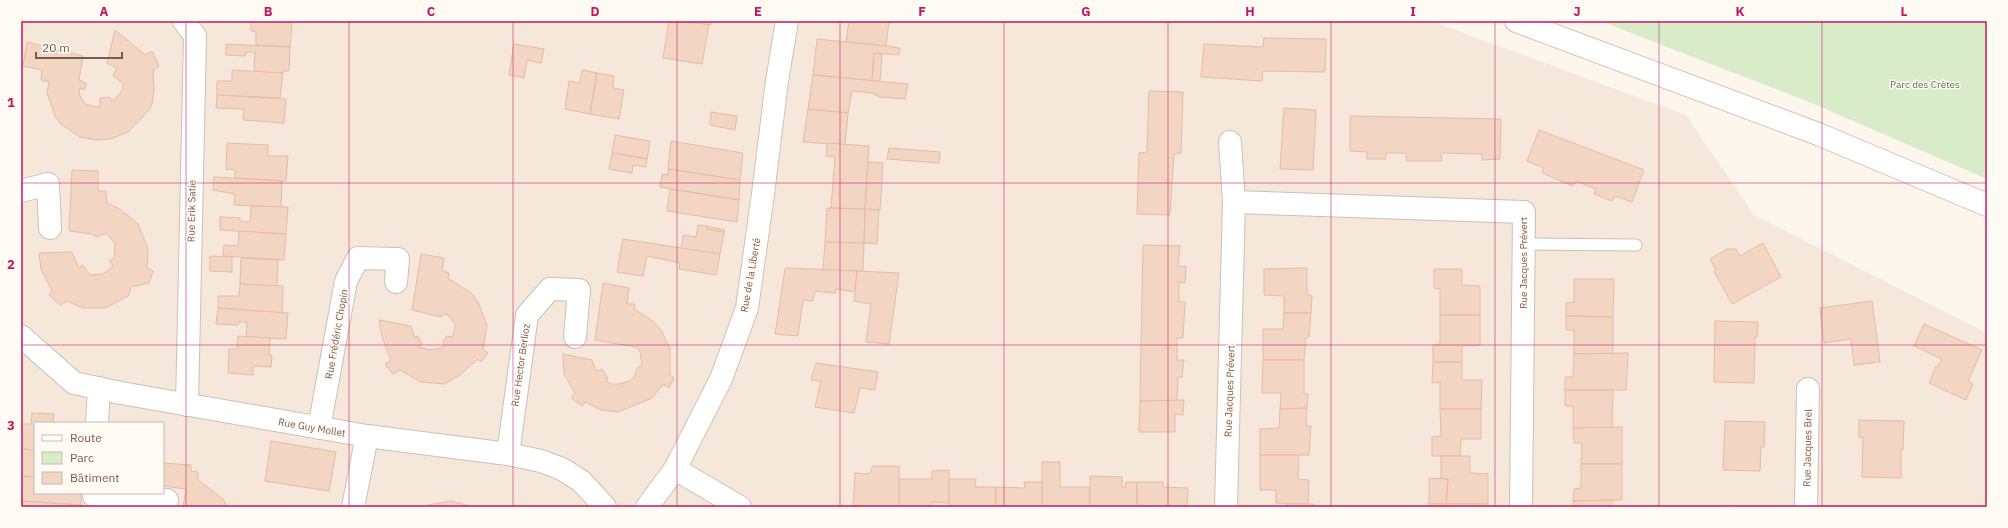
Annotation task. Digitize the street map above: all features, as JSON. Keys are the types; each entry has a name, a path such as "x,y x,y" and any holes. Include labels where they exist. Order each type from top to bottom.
{"street":[{"name":"Rue Erik Satie","path":"184,21 195,36 187,405"},
{"name":"Rue de la Liberté","path":"647,507 675,469 721,379 747,308 763,194 776,81 787,21"},
{"path":"1516,21 1818,134 1987,205"},
{"name":"Rue Jacques Prévert","path":"1226,507 1234,202 1230,142"},
{"path":"21,191 48,184 50,228"},
{"name":"Rue Jacques Prévert","path":"1234,202 1524,212 1521,507"},
{"name":"Rue Frédéric Chopin","path":"319,428 346,281 358,258 398,259 396,282"},
{"name":"Rue Hector Berlioz","path":"508,454 526,315 550,289 579,290 575,337"},
{"name":"Rue Guy Mollet","path":"21,336 74,383 187,405 319,428 367,436 508,454 541,461 562,469 581,481 605,507"},
{"path":"97,422 99,388"},
{"name":"Rue Jacques Brel","path":"1806,507 1808,389"},
{"path":"353,507 367,436"},
{"path":"675,469 740,507"},
{"path":"94,499 167,500"}],"lane":[{"path":"1523,244 1636,245"}],"shaded area":[{"path":"21,21 1431,21 1686,115 1754,215 1987,333 1987,507 21,507"}],"green space":[{"name":"Parc des Crètes","path":"1600,21 1987,21 1987,179 1814,104"}],"building":[{"path":"251,21 292,23 290,47 256,45 256,32 251,31"},
{"path":"669,21 709,24 702,64 663,58"},
{"path":"684,21 711,21 711,25"},
{"path":"849,21 889,21 886,46 846,42"},
{"path":"115,30 145,55 152,51 159,66 153,70 154,89 152,104 150,109 128,132 110,139 96,140 80,137 61,124 55,116 47,93 49,82 41,80 42,70 23,66 27,42 83,56 79,80 86,83 85,89 79,89 80,96 85,104 100,107 100,98 109,97 113,101 121,92 124,84 113,76 117,68 107,63"},
{"path":"1264,38 1326,39 1325,72 1263,71 1262,81 1201,77 1204,44 1263,47"},
{"path":"817,39 900,48 899,55 874,53 872,81 813,75"},
{"path":"226,44 290,47 289,71 283,71 283,73 254,72 255,52 246,52 245,56 226,55"},
{"path":"514,44 544,49 541,63 527,60 524,78 509,75"},
{"path":"874,53 882,54 880,82 872,81"},
{"path":"232,70 283,73 280,98 217,95 217,81 232,81"},
{"path":"582,70 597,73 590,114 565,109 569,81 580,83"},
{"path":"597,73 614,76 613,88 624,90 619,119 590,114"},
{"path":"813,75 908,84 905,99 880,97 872,93 852,91 848,113 808,109"},
{"path":"1149,91 1183,92 1181,153 1174,154 1170,215 1137,214 1139,153 1147,152"},
{"path":"217,95 286,99 284,123 243,120 244,109 216,108"},
{"path":"1284,108 1316,110 1313,170 1280,169"},
{"path":"808,109 848,113 845,145 803,142"},
{"path":"711,112 737,116 735,130 710,125"},
{"path":"1350,116 1501,119 1500,159 1482,160 1482,154 1441,153 1442,161 1407,161 1406,153 1386,153 1386,159 1367,159 1367,152 1350,151"},
{"path":"1539,130 1644,170 1632,202 1615,196 1612,201 1594,194 1596,189 1576,181 1573,186 1542,173 1544,168 1527,161"},
{"path":"615,135 650,141 647,159 612,153"},
{"path":"671,141 743,153 740,180 668,169"},
{"path":"227,143 268,145 268,156 288,156 286,181 235,178 235,170 226,169"},
{"path":"827,143 869,146 865,209 831,208 835,157 826,156"},
{"path":"889,148 940,152 939,163 887,159"},
{"path":"612,153 647,159 646,167 633,165 632,173 609,169"},
{"path":"868,162 883,163 880,210 865,209"},
{"path":"668,169 740,180 739,200 660,187 662,174 668,175"},
{"path":"72,170 98,171 98,191 106,191 107,203 120,209 138,224 148,249 147,268 153,271 149,283 131,287 128,296 105,308 83,308 67,301 60,305 49,295 52,291 41,269 39,253 72,252 79,268 82,265 90,275 103,274 113,266 109,261 114,258 115,246 114,242 106,233 97,237 92,234 69,231"},
{"path":"214,177 282,181 281,207 234,205 235,194 213,190"},
{"path":"670,189 739,200 737,222 667,211"},
{"path":"251,206 288,207 286,234 220,230 220,217 240,218 240,221 250,222"},
{"path":"827,208 865,209 864,243 825,242"},
{"path":"865,209 879,210 877,244 864,243"},
{"path":"698,225 707,226 707,229 724,232 720,254 681,249 683,235 696,237"},
{"path":"707,226 725,230 724,232 707,229"},
{"path":"239,231 286,234 284,260 223,256 224,245 238,246"},
{"path":"623,239 720,254 716,275 679,269 680,263 647,256 643,276 617,272"},
{"path":"825,242 864,243 863,271 823,270"},
{"path":"1763,243 1781,277 1732,304 1714,271 1716,270 1710,259 1727,249 1736,249 1740,256"},
{"path":"1143,245 1180,246 1178,267 1186,266 1185,283 1179,282 1179,302 1185,302 1183,338 1177,338 1177,360 1184,360 1182,377 1178,377 1177,401 1140,401"},
{"path":"421,254 444,258 442,271 449,273 448,278 471,293 478,302 487,325 483,349 488,353 481,362 478,359 460,375 444,384 421,382 400,370 393,374 385,364 391,360 382,337 379,320 411,326 414,337 418,336 422,344 418,347 430,350 441,348 445,345 443,342 447,336 452,337 454,332 455,324 448,315 444,314 441,317 412,310"},
{"path":"210,256 232,257 232,272 210,271"},
{"path":"241,258 278,260 277,286 240,284"},
{"path":"1307,268 1307,294 1312,296 1311,313 1284,313 1284,296 1264,295 1264,269"},
{"path":"785,269 857,271 855,292 836,289 835,293 815,291 813,301 803,300 798,336 775,334"},
{"path":"1434,269 1462,269 1462,285 1480,286 1480,315 1440,315 1440,289 1434,288"},
{"path":"857,271 899,273 889,344 866,342 871,304 854,301"},
{"path":"1574,279 1614,279 1613,317 1566,316 1566,303 1574,302"},
{"path":"603,283 629,288 627,304 635,304 634,309 653,321 661,330 670,348 670,375 674,378 669,388 663,384 652,398 618,412 601,410 585,402 582,406 571,398 575,393 564,374 563,354 592,360 596,371 602,369 608,379 606,381 612,384 619,384 629,381 636,375 635,373 638,367 642,364 640,352 636,347 595,340"},
{"path":"240,284 283,286 282,313 218,308 218,296 239,296"},
{"path":"1872,301 1880,362 1854,365 1851,339 1824,343 1820,308"},
{"path":"218,308 288,313 286,339 246,337 247,322 239,322 238,325 216,324"},
{"path":"1284,313 1311,313 1309,337 1306,338 1304,360 1263,360 1263,329 1283,329"},
{"path":"1440,315 1480,315 1480,345 1462,346 1462,362 1433,362 1433,345 1440,344"},
{"path":"1566,316 1613,317 1613,354 1574,354 1574,330 1566,330"},
{"path":"1715,321 1758,322 1757,337 1755,337 1754,383 1714,382"},
{"path":"1924,324 1982,350 1968,381 1973,384 1966,400 1929,383 1936,366 1938,367 1942,359 1914,346"},
{"path":"238,336 270,338 269,355 272,355 271,367 253,366 253,375 228,373 229,349 237,349"},
{"path":"1628,353 1626,390 1565,390 1565,377 1573,377 1574,354"},
{"path":"1263,360 1304,360 1304,394 1308,394 1307,408 1280,409 1281,393 1262,393"},
{"path":"1433,362 1462,362 1462,380 1482,380 1481,409 1440,409 1440,382 1432,383"},
{"path":"816,363 878,372 875,390 860,388 854,413 815,407 821,381 811,380"},
{"path":"1565,390 1613,390 1612,428 1573,428 1573,406 1565,406"},
{"path":"1184,400 1183,415 1175,414 1175,432 1139,432 1140,401"},
{"path":"1307,408 1306,426 1311,426 1309,455 1260,455 1260,429 1279,428 1280,409"},
{"path":"1440,409 1481,409 1481,439 1461,439 1460,456 1432,456 1432,437 1441,436"},
{"path":"32,413 54,414 53,422 34,422 34,450 21,449 21,424 31,424"},
{"path":"1859,420 1904,421 1903,450 1901,449 1901,478 1862,477 1863,437 1859,438"},
{"path":"1725,421 1765,422 1764,447 1761,447 1760,471 1723,470"},
{"path":"1622,427 1622,464 1581,464 1582,443 1574,443 1573,428"},
{"path":"271,441 336,452 329,491 265,481"},
{"path":"21,449 34,450 34,477 21,476"},
{"path":"1260,455 1299,455 1298,479 1309,480 1308,504 1276,503 1276,490 1260,490"},
{"path":"1441,456 1470,456 1470,473 1488,474 1488,504 1446,504 1448,479 1441,479"},
{"path":"1042,462 1060,462 1060,487 1090,487 1090,507 1042,507"},
{"path":"164,463 191,465 191,471 198,472 198,480 223,499 228,507 183,507 186,489 164,486"},
{"path":"1581,464 1622,464 1622,500 1573,501 1574,489 1581,488"},
{"path":"873,466 899,466 899,507 853,507 855,473 869,474"},
{"path":"949,470 949,503 932,502 932,507 899,507 899,479 932,479 932,471"},
{"path":"21,476 34,477 34,494 81,494 81,505 21,501"},
{"path":"1090,476 1122,477 1122,487 1125,487 1126,482 1137,482 1137,507 1090,507"},
{"path":"1429,478 1448,479 1446,504 1429,504"},
{"path":"949,479 976,479 975,487 996,487 996,507 949,507"},
{"path":"1024,482 1042,482 1042,507 996,507 996,487 1025,488"},
{"path":"1137,482 1163,482 1163,487 1188,488 1187,507 1137,507"},
{"path":"1612,500 1612,507 1573,507 1573,501"},
{"path":"21,501 81,505 81,507 21,507"},
{"path":"451,501 473,507 426,507 428,505"},
{"path":"1287,504 1314,504 1313,507 1287,507"},
{"path":"1429,504 1446,504 1447,507 1429,507"},
{"path":"1446,504 1488,504 1488,507 1447,507"},
{"path":"1724,506 1766,507 1724,507"}]}
